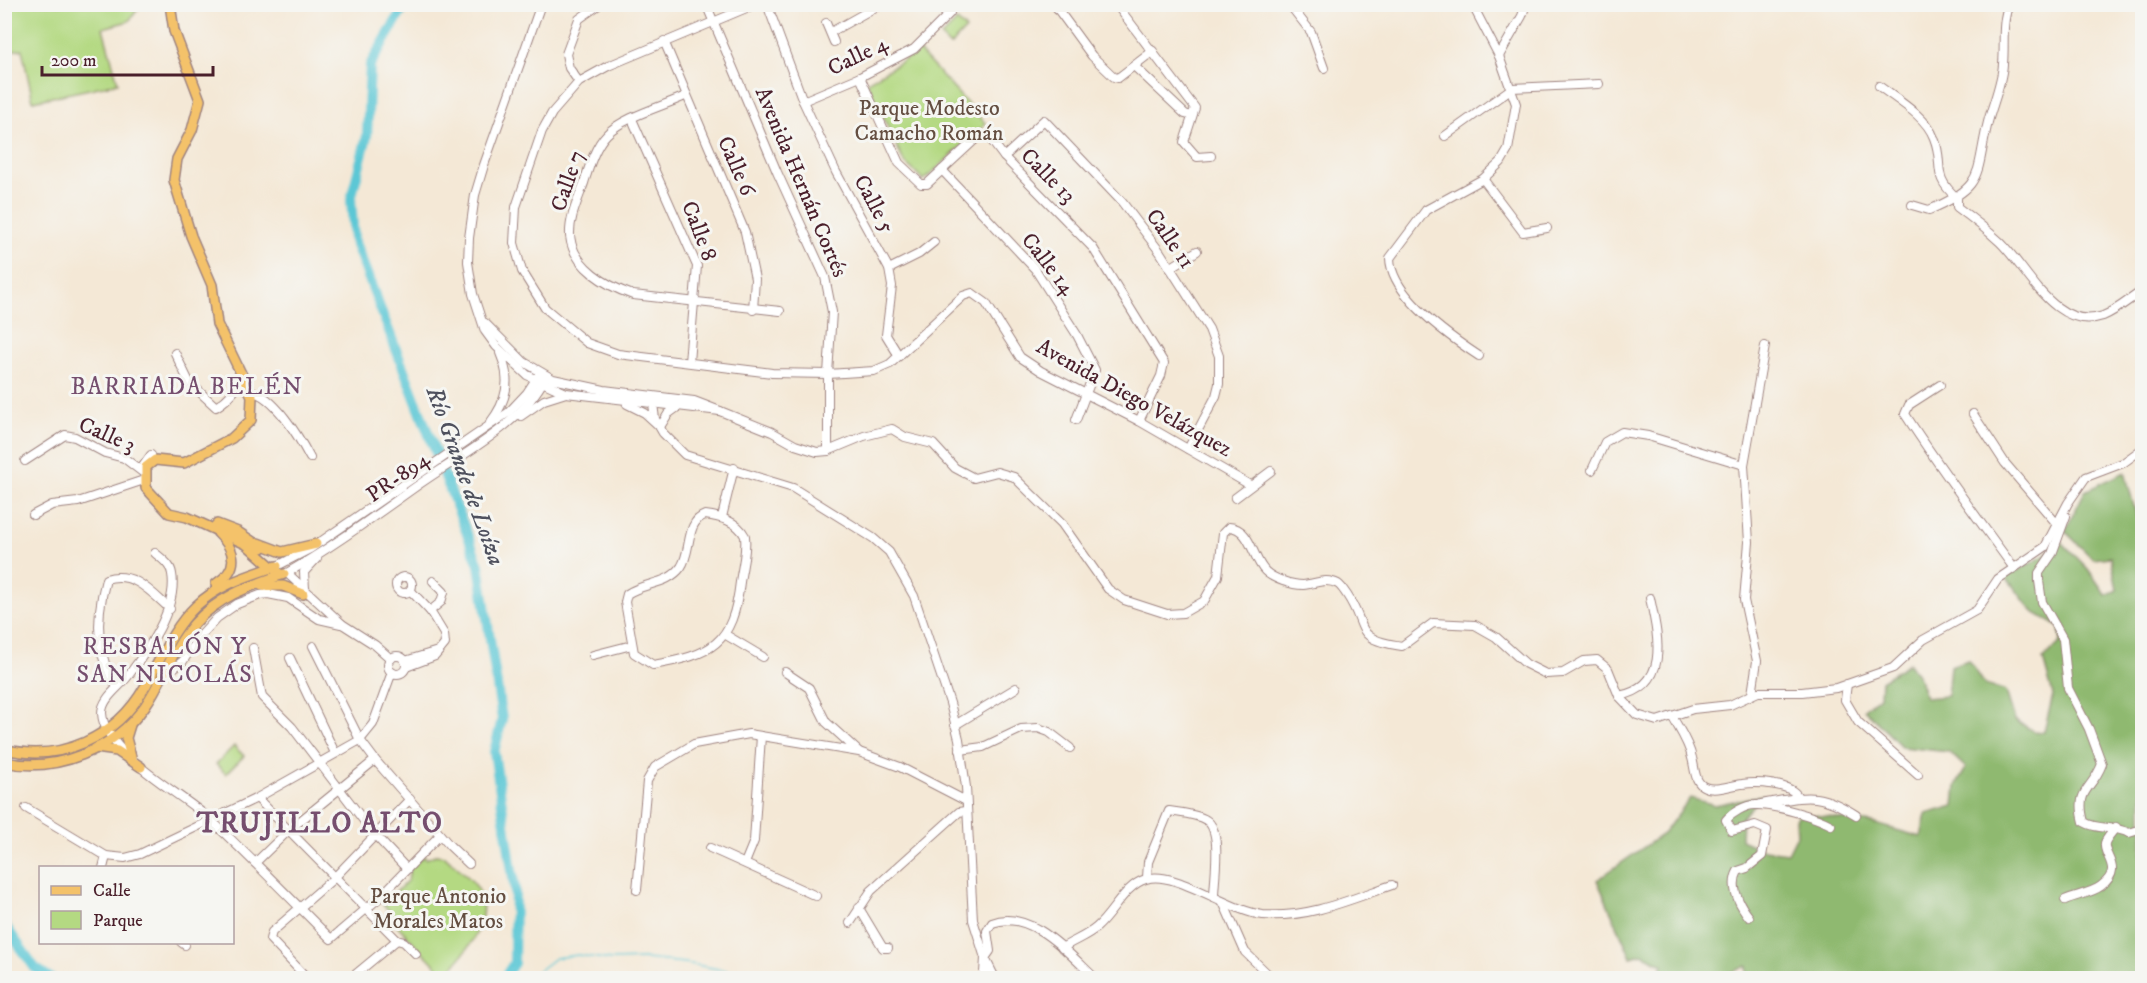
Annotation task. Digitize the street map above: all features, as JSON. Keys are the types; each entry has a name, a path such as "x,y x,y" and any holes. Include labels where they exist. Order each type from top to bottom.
{"main road":[{"path":"170,4 174,31 200,100 192,130 177,159 174,180 191,236 212,285 217,324 250,391 254,410 251,420 244,429 184,463 155,460 148,464 143,475 148,493 169,513 214,529 251,547 280,570"},
{"path":"199,523 215,524 238,532 256,543 282,552 316,544"},
{"path":"197,605 200,597 229,574 233,566 234,554 231,548 214,529"},
{"path":"256,543 280,570"},
{"path":"4,762 40,766 75,758 113,739 131,722 163,676 195,623 229,595 280,570"},
{"path":"4,749 47,754 76,747 107,730 138,698 172,635 197,605 232,581 280,570"},
{"path":"243,589 249,590 272,585 304,592"},
{"path":"131,722 126,738 131,757"},
{"path":"96,748 117,751 141,767"}],"street":[{"path":"487,426 503,404 507,389 505,365 486,331 473,294 468,262 475,195 540,4"},
{"path":"579,82 569,68 566,54 579,19 600,4"},
{"name":"Avenida Hernán Cortés","path":"706,4 825,277 832,312 828,374 828,452"},
{"name":"Avenida Diego Velázquez","path":"756,4 713,24 664,41 608,66 579,82 552,113 542,131 516,207 514,243 522,271 545,308 587,343 618,354 772,373 828,374 874,371 899,356 963,296 972,293 986,303 1020,357 1041,371 1139,421 1250,484"},
{"name":"Calle 5","path":"767,4 803,101 837,172 889,269 892,286 886,335 899,356"},
{"path":"831,32 881,4"},
{"path":"1054,4 1092,56 1114,77 1118,78 1153,51"},
{"path":"1116,4 1195,108 1184,142 1197,157 1211,156"},
{"path":"1289,4 1311,32 1324,68"},
{"path":"1472,4 1499,56 1516,104 1515,122 1508,150 1502,162 1483,179 1426,210 1390,258 1390,268 1429,321 1479,356"},
{"path":"1499,56 1522,16 1526,4"},
{"path":"1912,205 1929,210 1957,198 1971,185 1980,167 2003,66 2004,20 2009,4"},
{"name":"Calle 4","path":"803,101 860,77 914,49 950,9"},
{"path":"826,23 834,42"},
{"name":"Calle 6","path":"664,41 745,232 755,279 753,310"},
{"path":"1134,66 1185,114 1192,116"},
{"name":"Calle 13","path":"860,77 899,163 921,184 927,184 981,134 989,136 1004,157 1094,248 1164,363 1161,376 1139,421"},
{"path":"1445,136 1512,88 1599,84"},
{"path":"1879,86 1928,128 1937,149 1939,174 1957,198 1957,207 2001,243 2045,297 2059,309 2079,318 2103,316 2142,291"},
{"name":"Calle 7","path":"686,96 632,119 608,133 594,156 573,212 570,235 573,246 589,271 614,288 633,295 780,312"},
{"name":"Calle 8","path":"632,119 697,266 689,362"},
{"name":"Calle 11","path":"1004,157 1044,120 1122,202 1170,268 1209,329 1218,356 1219,384 1216,396 1188,449"},
{"name":"Calle 14","path":"942,170 1035,270 1065,316 1095,370 1076,420"},
{"path":"1483,179 1523,232 1546,228"},
{"path":"889,269 919,254 934,242"},
{"path":"1170,268 1197,251"},
{"path":"484,323 510,351 541,378 679,406 720,411"},
{"path":"496,346 519,369 541,378 566,393 620,401 694,401 772,432 795,445 817,452 828,452 864,436 892,429 905,437 933,444 955,468 974,478 997,472 1014,477 1062,524 1108,589 1124,600 1167,614 1183,613 1204,601 1218,576 1223,533 1229,527 1234,527 1242,531 1264,570 1275,578 1302,585 1324,580 1340,585 1352,603 1364,633 1380,643 1402,646 1433,623 1474,625 1496,637 1526,664 1546,674 1563,673 1584,661 1597,660 1608,669 1619,696 1637,715 1657,721 1694,709 1730,705 1758,692 1802,692 1847,684 1893,668 1923,640 1977,610 1998,579 2045,547 2086,477 2123,463 2142,449"},
{"path":"1752,694 1757,661 1744,600 1749,542 1744,465 1765,346"},
{"path":"175,353 189,382 216,407 226,401 238,386 242,374"},
{"name":"PR-894","path":"280,570 320,554 509,422 530,401 541,378"},
{"name":"PR-894","path":"280,570 515,406 541,378"},
{"path":"1940,385 1909,405 1905,414 1933,458 1945,471 1956,493 2013,567"},
{"path":"250,391 264,395 284,417 310,458"},
{"path":"509,422 544,400 566,393"},
{"path":"652,400 660,427"},
{"path":"620,401 645,413 660,427 669,441 685,455 734,468 793,488 873,538 889,552 915,596 956,725 966,801 973,920 985,958 995,978"},
{"path":"660,427 668,414 679,406"},
{"path":"1973,414 2000,456 2057,524"},
{"path":"1592,470 1605,442 1622,432 1648,436 1744,465"},
{"name":"Calle 3","path":"25,461 65,435 75,436 105,453 124,458 143,475"},
{"path":"33,515 52,505 78,502 143,475 151,455"},
{"path":"722,517 734,468"},
{"path":"1235,498 1250,484 1271,471"},
{"path":"2077,490 2052,554 2040,573 2039,581 2042,602 2063,639 2068,688 2074,702 2081,710 2102,764 2080,800 2084,822 2100,829 2116,827 2129,833 2142,829"},
{"path":"705,515 722,517 741,528 746,546 737,610 726,636 712,647 699,653 653,664 634,653 632,645 627,594 673,575 687,554 692,529 697,518 705,515"},
{"path":"156,553 172,574 170,609 127,678 117,687 103,707 107,730 141,767 212,820 331,939 366,909 440,835"},
{"path":"304,592 304,572 320,554"},
{"path":"280,570 342,624 391,659 400,657 405,664"},
{"path":"117,687 106,672 100,652 101,599 106,579 118,575 139,581 170,609"},
{"path":"430,611 441,602 444,592 433,581"},
{"path":"392,672 400,674 405,664 435,656 445,644 444,634 430,611 410,590"},
{"path":"163,676 183,661 196,641 217,618 237,604 260,595 268,594 288,598 319,620 342,624"},
{"path":"1619,696 1641,689 1650,677 1657,659 1659,642 1650,598"},
{"path":"726,636 763,657"},
{"path":"593,655 632,645"},
{"path":"313,646 360,740 440,835 469,864"},
{"path":"253,648 262,697 292,727 375,834 407,869"},
{"path":"26,808 106,856 125,858 140,854 257,798 360,740 373,724 392,672 389,664 391,659"},
{"path":"291,661 335,753"},
{"path":"785,672 809,688 826,722 859,752"},
{"path":"1847,684 1845,700 1858,722 1918,775"},
{"path":"956,725 1016,688"},
{"path":"1672,716 1692,755 1698,781 1704,787 1714,789 1744,784 1787,787 1795,791 1798,797"},
{"path":"960,750 982,747 1021,729 1038,728 1049,732 1070,748"},
{"path":"637,890 647,781 654,767 694,744 749,734 859,752 900,767 966,801"},
{"path":"745,863 754,841 761,736"},
{"path":"255,863 289,830 375,760"},
{"path":"1749,917 1737,898 1734,878 1738,871 1748,868 1762,856 1767,830 1755,825 1732,831 1726,820 1737,811 1754,805 1798,797 1830,799 1857,814"},
{"path":"257,798 397,940 404,942 416,954"},
{"path":"307,978 270,939 280,925 334,878 410,799"},
{"path":"1754,805 1819,818 1831,825"},
{"path":"850,923 871,891 959,812 965,811"},
{"path":"1147,878 1148,862 1169,811 1205,819 1214,827 1217,837 1214,897"},
{"path":"2065,900 2101,886 2112,873 2112,862 2105,847 2105,841 2116,827"},
{"path":"710,848 816,896"},
{"path":"104,866 106,856"},
{"path":"1062,948 1095,929 1133,886 1147,878 1164,879 1214,897 1237,909 1262,915 1308,914 1392,885"},
{"path":"1223,902 1245,952 1272,978"},
{"path":"858,908 883,948 888,948"},
{"path":"987,978 984,972 985,958 990,951 987,931 992,923 1006,918 1028,924 1062,948 1095,978"},
{"path":"351,978 397,940"}],"green space":[{"path":"5,4 141,5 129,21 103,28 118,83 33,101 22,49 5,52"},
{"path":"957,21 966,29 950,46 941,37"},
{"name":"Parque Modesto Camacho Román","path":"919,51 986,124 924,180 904,162 867,82"},
{"path":"2125,472 2138,522 2142,523 2142,978 1747,978 1747,966 1717,978 1659,978 1663,964 1642,954 1631,957 1597,880 1664,833 1690,798 1715,805 1763,795 1742,817 1741,840 1764,850 1788,853 1797,835 1796,819 1800,813 1872,823 1921,837 1926,814 1954,806 1956,786 1966,768 1949,752 1902,747 1864,709 1880,696 1881,681 1909,663 1919,678 1925,698 1947,696 1950,666 1969,660 1985,685 2006,691 2015,720 2033,731 2044,732 2053,695 2043,659 2061,642 2059,627 2032,611 2006,577 2046,555 2057,537 2088,569 2106,595 2117,590 2111,557 2093,559 2065,531 2085,491"},
{"path":"234,746 244,756 226,774 216,764"},
{"name":"Parque Antonio Morales Matos","path":"435,855 445,856 467,876 478,889 482,900 480,924 475,936 445,975 392,920 392,913 383,905 408,880 410,869 424,856 426,859"}],"waterway":[{"name":"Río Grande de Loíza","path":"406,4 370,65 367,136 351,199 354,240 479,565 502,719 494,752 515,890 514,963 504,978"},
{"name":"Río Grande de Loíza","path":"4,924 35,968 50,978"},
{"path":"529,978 555,958 578,955 611,960 645,959 685,963 768,978"},
{"path":"880,978 888,976 907,978"}],"district":[{"name":"BARRIADA BELÉN","path":"187,387"},
{"name":"RESBALÓN Y SAN NICOLÁS","path":"165,661"},
{"name":"TRUJILLO ALTO","path":"320,823"}]}
